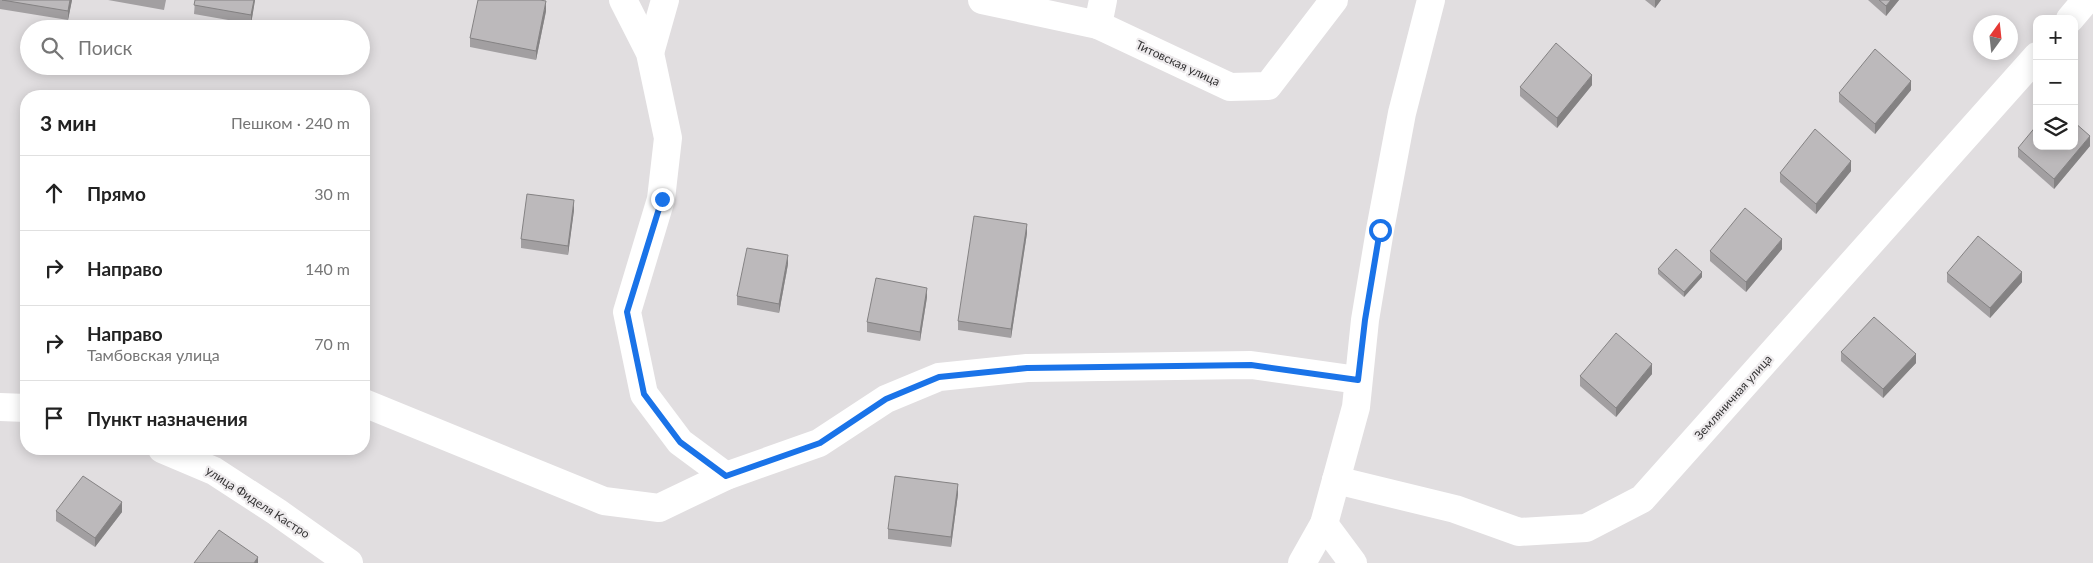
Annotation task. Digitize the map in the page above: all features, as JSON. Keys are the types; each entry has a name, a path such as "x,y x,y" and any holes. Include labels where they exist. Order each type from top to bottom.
{"street":[{"path":"623,0 650,53 668,138 662,199 627,312 644,394 680,442 726,476"},
{"path":"650,53 665,0"},
{"path":"982,0 1100,13"},
{"name":"Титовская улица","path":"1100,13 1230,87 1268,86 1334,0"},
{"path":"1302,563 1324,524 1356,407 1365,320 1387,191 1402,113 1431,0"},
{"path":"2073,15 2086,0"},
{"name":"Земляничная улица","path":"1336,480 1455,509 1519,532 1586,528 1642,499 2033,60"},
{"path":"370,405 604,501 659,508 726,476 820,443 886,399 939,377 1027,368 1251,365 1358,380"},
{"path":"0,407 20,408"},
{"name":"улица Фиделя Кастро","path":"176,455 214,471 277,512 349,563"},
{"path":"1324,524 1353,563"}],"building":[{"path":"2,0 70,0 68,11"},
{"path":"195,0 254,0 251,15 194,5"},
{"path":"478,0 546,1 536,51 470,38"},
{"path":"1879,0 1891,0 1886,6"},
{"path":"1556,43 1592,75 1557,118 1520,87"},
{"path":"1875,49 1911,81 1875,124 1839,93"},
{"path":"2078,126 2090,136 2054,179 2018,148 2033,130 2033,150 2078,150"},
{"path":"1815,129 1851,161 1816,204 1780,173"},
{"path":"527,194 574,200 568,246 521,239"},
{"path":"1745,208 1782,239 1746,282 1710,251"},
{"path":"974,216 1027,224 1011,329 958,321"},
{"path":"1978,236 2022,272 1990,308 1947,273"},
{"path":"747,248 788,255 779,304 737,296"},
{"path":"1676,249 1702,272 1684,292 1658,269"},
{"path":"876,278 927,288 920,332 867,322"},
{"path":"1874,317 1916,354 1883,389 1841,352"},
{"path":"1616,333 1652,364 1616,408 1580,376"},
{"path":"83,476 122,502 95,538 56,511"},
{"path":"895,476 958,484 951,537 888,529"},
{"path":"219,530 258,557 254,563 194,563"}],"route":[{"path":"662,199 627,312 644,394 680,442 726,476 820,443 886,399 939,377 1027,368 1251,365 1358,380 1365,320 1380,230"}]}
